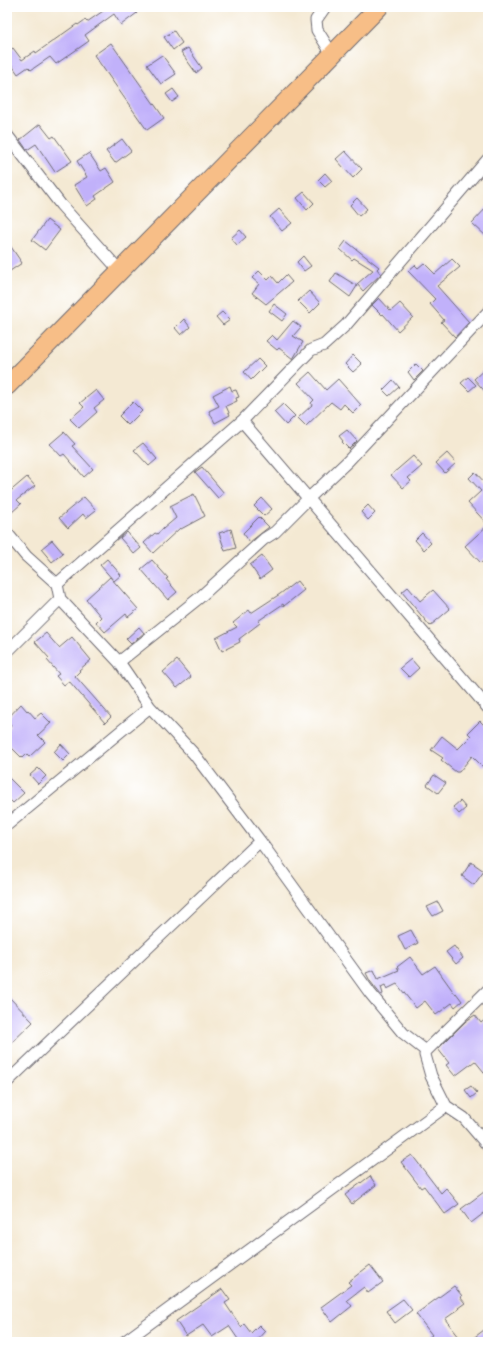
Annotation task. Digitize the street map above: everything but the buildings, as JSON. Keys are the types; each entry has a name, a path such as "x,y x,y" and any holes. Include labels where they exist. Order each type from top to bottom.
{"highway":[{"path":"7,386 379,7"}],"street":[{"path":"324,7 316,20 316,30 332,54"},
{"path":"7,135 61,205 120,271"},
{"path":"57,584 242,421 310,350 324,345 346,325 488,159"},
{"path":"119,662 199,598 264,539 275,532 348,461 488,312"},
{"path":"242,421 488,708"},
{"path":"7,533 26,556 57,584 60,599 119,662 150,707 194,754 260,841 370,994 403,1033 426,1051"},
{"path":"7,652 60,599"},
{"path":"7,825 150,707"},
{"path":"7,1082 260,841"},
{"path":"488,990 426,1051 425,1055 431,1076 446,1106 464,1118 488,1146"},
{"path":"124,1342 446,1106"}]}
